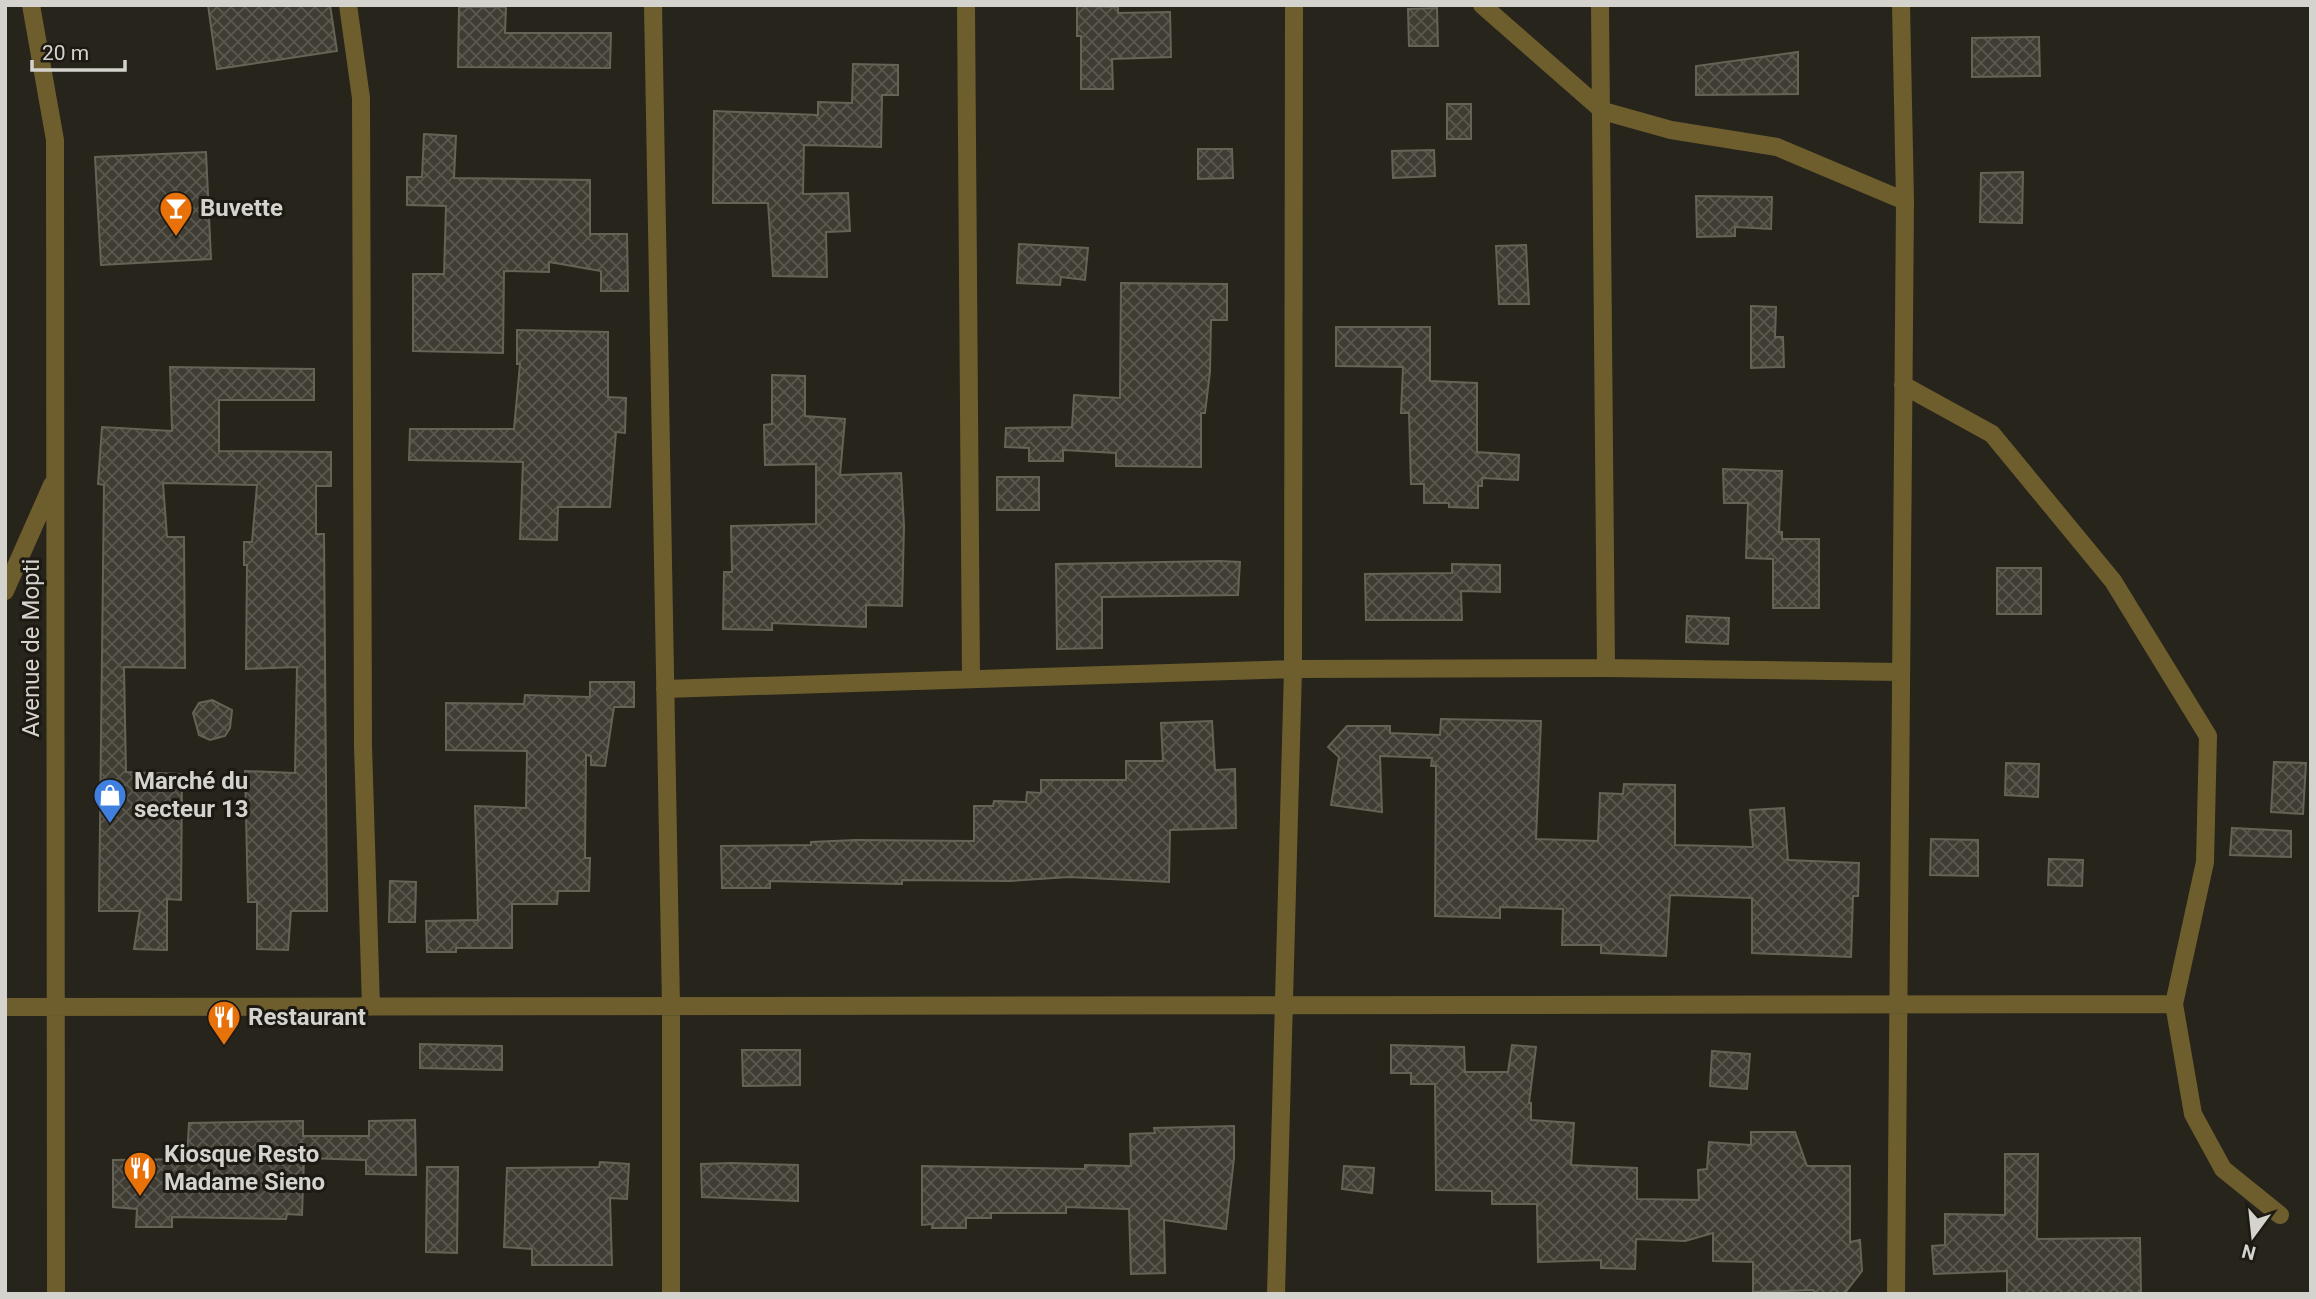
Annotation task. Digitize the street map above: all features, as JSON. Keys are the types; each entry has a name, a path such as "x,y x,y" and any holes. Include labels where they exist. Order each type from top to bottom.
{"street":[{"name":"Avenue de Mopti","path":"30,5 55,140 56,1294"},
{"path":"348,5 361,98 363,746 371,1006"},
{"path":"653,5 671,1006 671,1294"},
{"path":"966,5 971,678"},
{"path":"1276,1294 1286,1006 1293,669 1294,5"},
{"path":"1482,5 1603,111 1671,130 1777,147 1905,201"},
{"path":"1600,5 1606,668"},
{"path":"1896,1294 1896,1005 1905,201 1902,5"},
{"path":"1903,385 1992,434 2113,581 2208,736 2205,862 2174,1004 2193,1114 2223,1169 2280,1215"},
{"path":"5,591 55,480"},
{"path":"665,689 1293,669 1606,668 1900,672"},
{"path":"5,1007 2174,1004"}],"building":[{"path":"208,5 330,5 337,51 217,69"},
{"path":"1077,6 1118,7 1118,13 1170,12 1171,57 1112,59 1113,89 1081,89 1081,36 1077,36"},
{"path":"459,7 506,7 505,33 611,33 610,68 458,67"},
{"path":"1437,8 1438,46 1409,46 1408,9"},
{"path":"2039,37 2040,76 1972,77 1972,38"},
{"path":"1798,52 1798,94 1696,95 1696,66"},
{"path":"853,64 898,65 898,95 882,95 881,147 804,145 803,194 848,193 850,231 826,232 827,277 773,276 768,203 713,203 714,111 818,115 818,102 852,103"},
{"path":"1447,104 1471,104 1471,139 1447,139"},
{"path":"424,134 456,136 454,178 590,180 590,234 627,234 628,291 601,291 601,271 549,262 549,272 504,271 503,353 413,351 413,274 444,274 446,206 407,205 407,177 422,177"},
{"path":"1198,149 1232,149 1233,178 1198,179"},
{"path":"1434,150 1435,176 1393,178 1392,151"},
{"path":"206,152 211,259 101,265 95,157"},
{"path":"2023,172 2022,223 1980,222 1981,173"},
{"path":"1696,196 1772,197 1771,229 1735,227 1735,236 1697,237"},
{"path":"1019,244 1088,248 1085,280 1061,277 1060,285 1017,283"},
{"path":"1526,245 1529,304 1499,304 1496,246"},
{"path":"1121,283 1227,284 1227,320 1211,320 1210,372 1205,413 1201,413 1201,467 1116,466 1116,453 1063,450 1063,461 1029,461 1029,448 1005,447 1006,428 1072,427 1074,395 1120,398"},
{"path":"1751,306 1776,307 1775,337 1783,337 1784,367 1751,368"},
{"path":"1336,327 1430,327 1430,381 1477,383 1477,452 1519,455 1518,480 1482,478 1482,486 1478,486 1478,508 1449,507 1449,503 1424,503 1424,484 1411,484 1409,413 1401,413 1403,367 1336,366"},
{"path":"517,330 608,332 608,397 626,398 625,433 616,432 610,507 558,507 557,540 520,539 523,462 409,460 410,429 514,429 520,364 517,364"},
{"path":"170,367 314,369 314,400 219,400 219,451 331,452 331,486 316,486 316,534 324,534 327,911 291,911 288,950 257,949 257,902 248,902 245,771 295,773 297,667 246,669 247,565 244,565 244,542 252,542 257,485 163,483 167,537 184,537 185,668 124,667 126,772 182,774 181,900 167,899 167,950 134,949 140,911 99,911 104,485 98,484 102,427 172,431"},
{"path":"772,375 805,376 805,416 845,419 840,475 901,473 904,526 902,606 866,605 866,627 772,623 772,630 723,629 724,572 732,572 731,526 816,524 816,464 765,465 764,425 772,424"},
{"path":"1723,469 1782,471 1779,532 1782,532 1782,539 1819,539 1819,608 1773,608 1773,559 1746,558 1748,503 1724,503"},
{"path":"997,477 1039,477 1039,510 997,510"},
{"path":"1240,562 1238,595 1102,597 1102,648 1057,649 1056,564"},
{"path":"1452,564 1500,565 1500,592 1461,591 1462,620 1366,620 1365,574 1452,573"},
{"path":"1997,568 2041,568 2041,614 1997,614"},
{"path":"1687,616 1729,618 1728,644 1686,642"},
{"path":"590,682 634,682 634,707 614,707 605,766 591,765 591,756 586,755 585,858 590,858 589,891 558,891 557,904 512,904 512,948 456,948 456,952 427,952 426,921 478,920 475,806 526,808 527,751 446,750 446,703 524,704 525,695 590,697"},
{"path":"212,700 232,710 230,728 225,736 210,740 199,735 193,713 199,703"},
{"path":"1441,719 1541,721 1536,839 1598,841 1600,793 1623,794 1624,784 1675,785 1675,845 1753,847 1750,810 1784,808 1788,860 1859,863 1858,896 1853,896 1851,957 1752,953 1752,898 1670,895 1666,956 1601,953 1601,945 1562,945 1563,909 1500,907 1500,918 1435,916 1436,766 1431,766 1432,758 1380,756 1382,812 1331,805 1339,757 1328,747 1347,726 1390,726 1390,733 1440,735"},
{"path":"1212,721 1215,770 1235,769 1236,828 1170,830 1169,882 1069,877 1010,881 902,880 902,884 770,881 770,888 722,888 721,846 811,845 811,842 856,840 974,841 974,806 993,806 994,801 1026,802 1027,792 1041,793 1041,780 1126,780 1126,761 1163,761 1161,723"},
{"path":"2274,762 2306,763 2303,814 2271,812"},
{"path":"2006,763 2039,764 2038,797 2005,795"},
{"path":"2232,828 2291,831 2291,857 2230,855"},
{"path":"1931,839 1978,840 1978,876 1930,875"},
{"path":"2049,859 2083,860 2082,886 2048,885"},
{"path":"390,881 416,882 415,922 389,922"},
{"path":"420,1044 502,1046 502,1070 420,1068"},
{"path":"1391,1045 1464,1047 1465,1072 1508,1072 1512,1045 1536,1047 1529,1103 1531,1120 1574,1123 1571,1165 1637,1168 1637,1199 1699,1200 1698,1170 1707,1169 1709,1142 1751,1145 1751,1132 1795,1132 1807,1166 1850,1166 1850,1242 1860,1240 1862,1271 1844,1294 1817,1294 1813,1290 1753,1292 1753,1262 1713,1261 1713,1233 1685,1241 1636,1239 1635,1269 1601,1268 1601,1260 1538,1262 1537,1204 1492,1204 1492,1191 1436,1190 1435,1084 1411,1084 1411,1073 1391,1073"},
{"path":"742,1050 800,1050 800,1085 743,1086"},
{"path":"1712,1051 1750,1054 1747,1089 1710,1086"},
{"path":"415,1120 416,1175 366,1174 366,1160 304,1158 302,1215 287,1214 286,1219 172,1217 172,1227 136,1227 137,1209 113,1207 113,1160 187,1159 189,1123 303,1121 303,1136 369,1136 369,1121"},
{"path":"1234,1126 1234,1158 1226,1229 1164,1220 1165,1273 1131,1274 1129,1209 1066,1207 1066,1213 991,1213 991,1218 966,1218 966,1228 932,1228 933,1224 922,1225 922,1166 1085,1169 1085,1165 1131,1166 1130,1134 1155,1133 1154,1128"},
{"path":"2005,1154 2038,1154 2037,1239 2140,1238 2141,1294 2007,1294 2007,1271 1934,1274 1932,1246 1945,1245 1945,1214 2005,1215"},
{"path":"600,1162 629,1164 627,1199 610,1198 612,1265 532,1265 532,1249 504,1247 507,1168 599,1167"},
{"path":"701,1164 798,1165 798,1201 702,1197"},
{"path":"1344,1166 1374,1168 1372,1193 1342,1189"},
{"path":"427,1167 458,1167 457,1253 426,1252"}],"place":[{"name":"Buvette","path":"176,238"},
{"name":"Marché du secteur 13","path":"110,825"},
{"name":"Restaurant","path":"224,1047"},
{"name":"Kiosque Resto Madame Sieno","path":"140,1198"}]}
